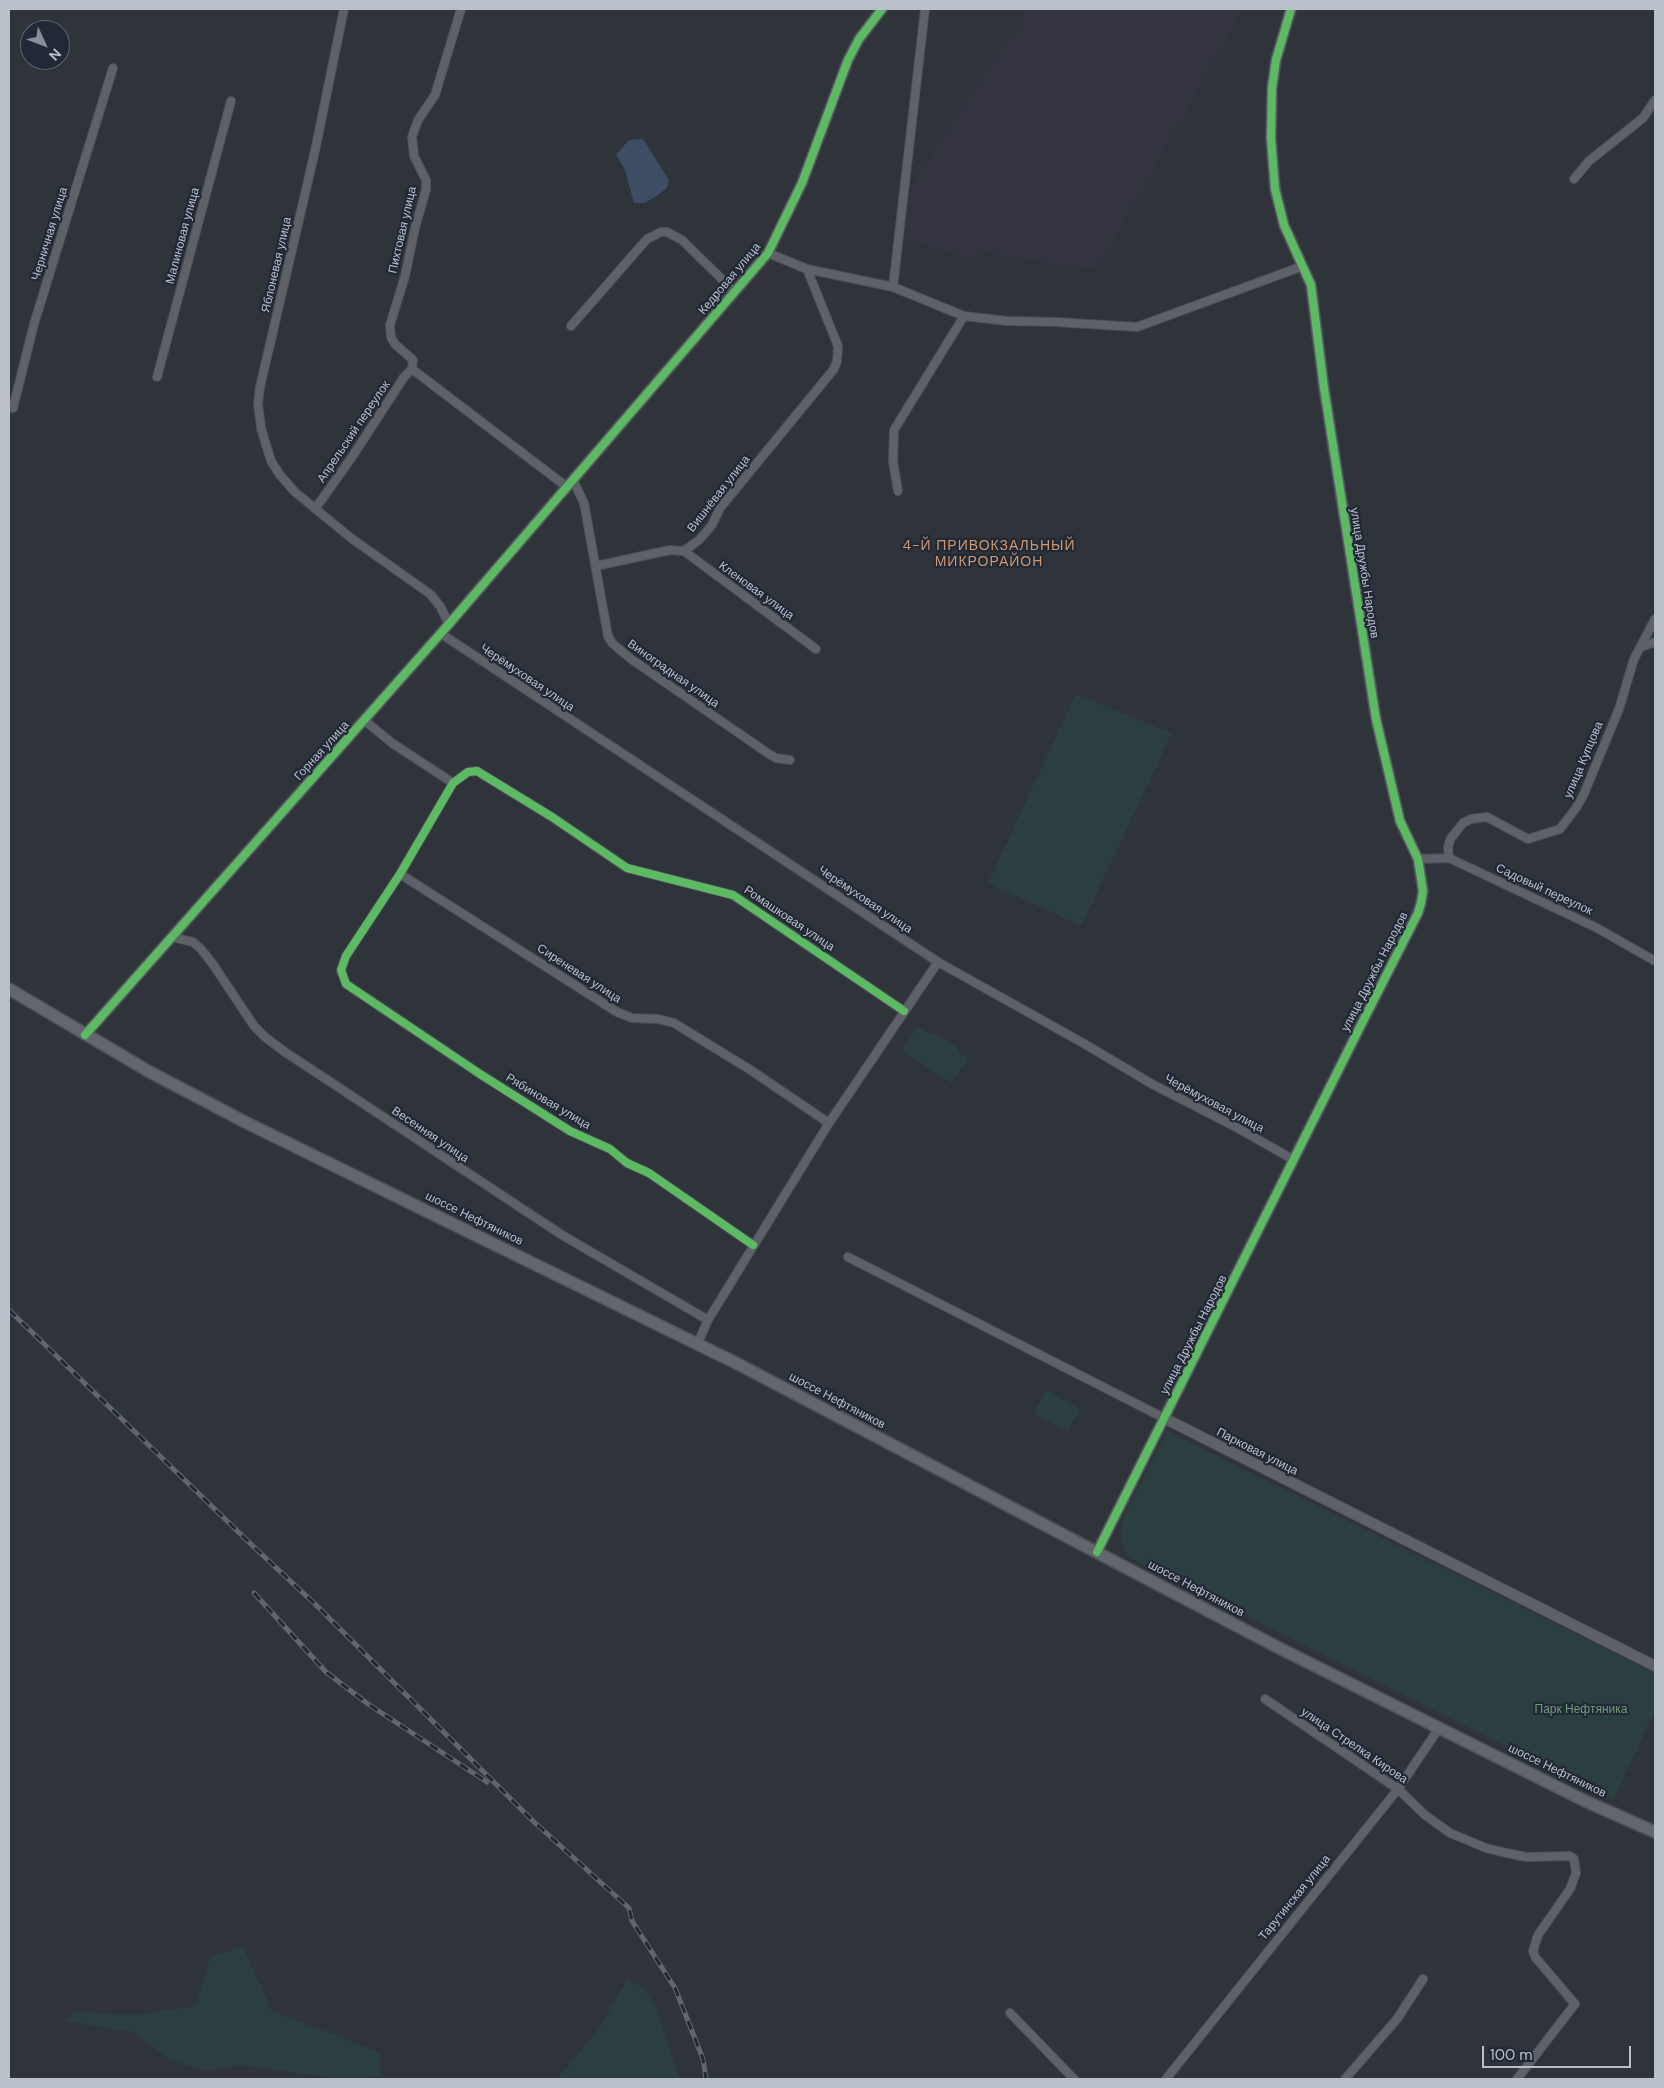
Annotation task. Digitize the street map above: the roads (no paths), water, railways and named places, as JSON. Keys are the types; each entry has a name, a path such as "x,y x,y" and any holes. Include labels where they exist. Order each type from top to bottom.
{"main road":[{"name":"шоссе Нефтяников","path":"9,989 148,1072 245,1122 738,1364 1279,1648 1585,1801 1655,1832"}],"street":[{"name":"Яблоневая улица","path":"315,509 290,486 271,461 261,428 258,403 260,387 315,151 344,9"},
{"name":"Пихтовая улица","path":"412,369 413,360 395,344 391,337 390,326 404,276 414,228 426,190 426,180 414,156 412,137 418,120 435,95 461,9"},
{"name":"Кедровая улица","path":"570,484 768,253 802,183 848,60 859,39 882,9"},
{"path":"893,288 925,9"},
{"name":"улица Дружбы Народов","path":"1097,1552 1360,1025 1418,913 1422,891 1418,859 1400,822 1376,719 1324,388 1311,285 1292,244 1279,209 1272,166 1272,88 1276,60 1291,9"},
{"name":"Черничная улица","path":"13,408 34,324 113,68"},
{"path":"1574,180 1589,161 1643,118 1655,100"},
{"name":"Малиновая улица","path":"157,377 231,101"},
{"path":"571,326 647,239 661,232 668,232 682,240 735,292"},
{"path":"768,253 807,269 893,288 964,316 1007,321 1136,327 1303,266"},
{"name":"Вишнёвая улица","path":"684,551 712,525 720,508 834,369 838,346 807,269"},
{"path":"898,491 894,461 894,430 964,316"},
{"name":"Апрельский переулок","path":"315,509 352,457 404,377 412,369"},
{"name":"Виноградная улица","path":"412,369 570,484 584,503 608,636 618,649 769,754 776,758 790,760"},
{"name":"Горная улица","path":"85,1035 449,624 570,484"},
{"path":"315,509 351,538 430,594 440,606 449,624"},
{"path":"596,566 670,550 684,551"},
{"name":"Кленовая улица","path":"684,551 816,648"},
{"name":"улица Купцова","path":"1449,858 1448,847 1451,838 1463,823 1471,819 1487,817 1528,839 1560,829 1583,796 1619,709 1634,658 1655,619"},
{"name":"Черёмуховая улица","path":"440,633 938,962 1152,1084 1234,1126 1294,1160"},
{"path":"1641,647 1655,642"},
{"path":"364,720 392,744 453,783 400,874"},
{"name":"Ромашковая улица","path":"453,783 473,770 484,774 627,868 733,895 904,1011"},
{"name":"Садовый переулок","path":"1418,859 1449,858 1597,928 1655,961"},
{"name":"Рябиновая улица","path":"400,874 346,956 341,970 342,978 351,989 570,1131 610,1149 753,1245"},
{"name":"Сиреневая улица","path":"400,874 616,1012 632,1018 658,1019 674,1023 750,1069 829,1123"},
{"name":"Весенняя улица","path":"172,937 193,942 201,950 212,963 254,1026 285,1052 562,1235 708,1320"},
{"path":"697,1345 708,1320 829,1123 938,962"},
{"name":"Парковая улица","path":"848,1257 1655,1666"},
{"name":"улица Стрелка Кирова","path":"1265,1699 1398,1789 1424,1815 1450,1832 1486,1848 1527,1857 1570,1856 1574,1859 1576,1873 1570,1889 1538,1935 1533,1951 1535,1957 1575,2004 1517,2079"},
{"name":"Тарутинская улица","path":"1166,2079 1316,1889 1398,1789 1439,1728"},
{"path":"1345,2079 1397,2019 1424,1979"},
{"path":"1010,2012 1074,2079"}],"water":[{"path":"643,139 669,180 667,188 655,197 645,203 634,203 625,170 616,155 629,140"}],"railway":[{"path":"9,1310 315,1604 533,1821 629,1908 632,1921 675,1988 703,2059 706,2079"},
{"path":"254,1593 326,1672 368,1704 487,1782"}],"district":[{"name":"4-Й ПРИВОКЗАЛЬНЫЙ МИКРОРАЙОН","path":"989,554"}],"park label":[{"name":"Парк Нефтяника","path":"1581,1710"}]}
